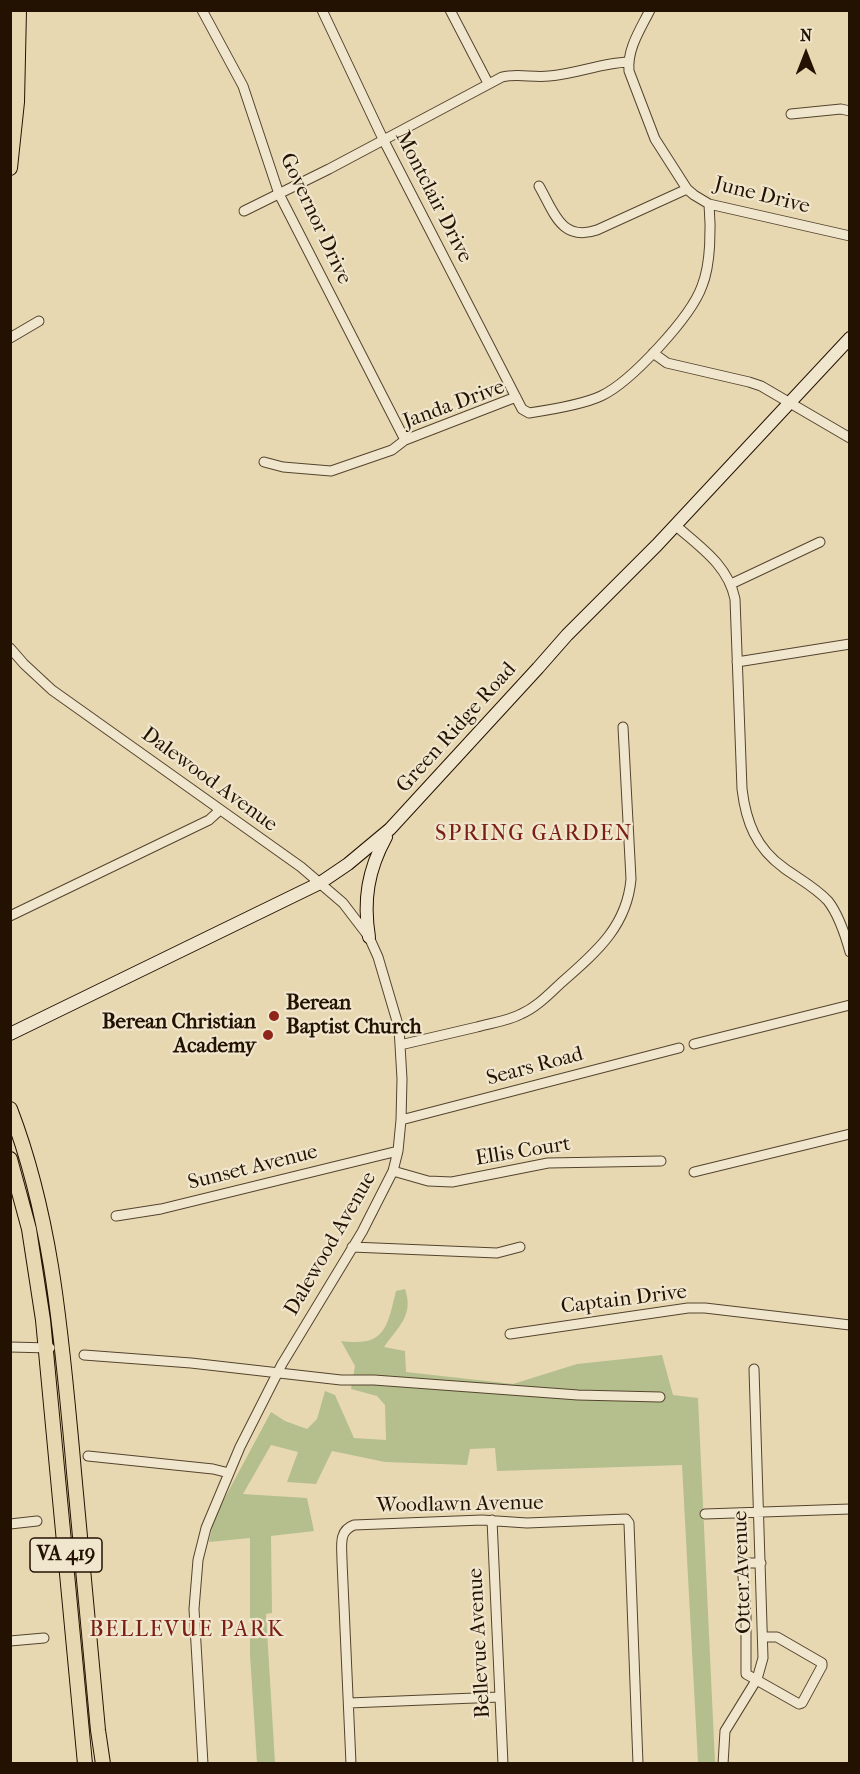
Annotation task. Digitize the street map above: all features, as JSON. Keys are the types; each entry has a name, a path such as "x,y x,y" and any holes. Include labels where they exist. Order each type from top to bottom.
{"main road":[{"path":"10,168 17,102 19,10"},
{"name":"VA 419","path":"10,1109 27,1155 45,1226 57,1298 103,1764"},
{"name":"VA 419","path":"10,1159 26,1214 46,1348 85,1764"}],"street":[{"name":"Governor Drive","path":"202,10 243,86 279,194 405,440"},
{"name":"Montclair Drive","path":"322,10 383,139 516,397"},
{"path":"450,10 488,83"},
{"path":"244,211 488,83 511,75 551,76 601,65 628,62 631,48 650,10"},
{"name":"June Drive","path":"628,62 631,78 655,140 687,189 694,195 709,204 849,236"},
{"path":"791,114 841,109 849,111"},
{"path":"539,186 560,223 569,231 581,234 597,230 687,189"},
{"name":"Janda Drive","path":"264,462 283,467 331,471 392,450 405,440 516,397 522,409 529,413 589,400 609,391 653,353 688,310 702,286 710,232 709,204"},
{"path":"10,338 39,321"},
{"name":"Green Ridge Road","path":"10,1034 320,884 348,864 390,829 567,634 675,525 849,338"},
{"path":"653,353 667,363 749,382 849,438"},
{"path":"675,525 721,566 731,584 735,599 742,789 750,828 761,847 772,858 805,881 829,902 840,922 849,952"},
{"path":"731,584 820,542"},
{"path":"737,662 849,644"},
{"name":"Dalewood Avenue","path":"10,648 52,690 301,867 343,903 369,937 384,970 396,1012 400,1045 401,1120 398,1151 393,1171 378,1204 278,1373 229,1473 206,1528 196,1582 194,1622 203,1764"},
{"path":"400,1045 521,1014 537,1005 600,949 611,934 625,909 630,895 631,879 623,727"},
{"path":"10,916 209,820 220,810"},
{"path":"369,937 366,911 367,883 390,829"},
{"path":"694,1044 849,1005"},
{"name":"Sears Road","path":"401,1120 679,1048"},
{"path":"694,1172 849,1134"},
{"name":"Sunset Avenue","path":"116,1216 161,1209 398,1151"},
{"name":"Ellis Court","path":"393,1171 428,1181 452,1182 548,1163 661,1161"},
{"path":"352,1247 497,1253 520,1246"},
{"name":"Captain Drive","path":"510,1334 688,1308 849,1325"},
{"path":"10,1347 62,1351"},
{"path":"84,1354 342,1380 660,1397"},
{"name":"Otter Avenue","path":"723,1764 725,1731 757,1679 763,1658 754,1369"},
{"path":"88,1456 201,1467 229,1473"},
{"path":"705,1514 849,1509"},
{"name":"Woodlawn Avenue","path":"351,1764 342,1534 348,1528 366,1525 492,1520 527,1523 626,1519 629,1523 638,1764"},
{"name":"Bellevue Avenue","path":"492,1520 503,1764"},
{"path":"10,1524 37,1521"},
{"path":"761,1563 742,1563 746,1616 746,1674 799,1704 802,1703 822,1666 820,1661 777,1637 763,1637"},
{"path":"10,1641 44,1638"},
{"path":"349,1703 500,1697"}],"green space":[{"path":"405,1289 408,1306 404,1320 384,1347 405,1351 406,1372 513,1384 577,1364 662,1355 673,1395 698,1398 715,1763 698,1763 682,1465 497,1471 495,1448 470,1449 467,1465 385,1462 332,1451 316,1484 287,1482 298,1452 271,1445 243,1494 307,1498 314,1531 271,1536 272,1613 266,1614 275,1763 257,1763 250,1655 250,1538 209,1542 214,1518 271,1412 285,1421 307,1429 317,1419 325,1391 335,1395 354,1438 386,1440 385,1405 377,1396 351,1389 355,1366 341,1341 356,1342 375,1338 386,1325 396,1291"}],"place":[{"name":"Berean Baptist Church","path":"274,1016"},
{"name":"Berean Christian Academy","path":"268,1035"}],"district":[{"name":"SPRING GARDEN","path":"534,835"},
{"name":"BELLEVUE PARK","path":"187,1631"}]}
